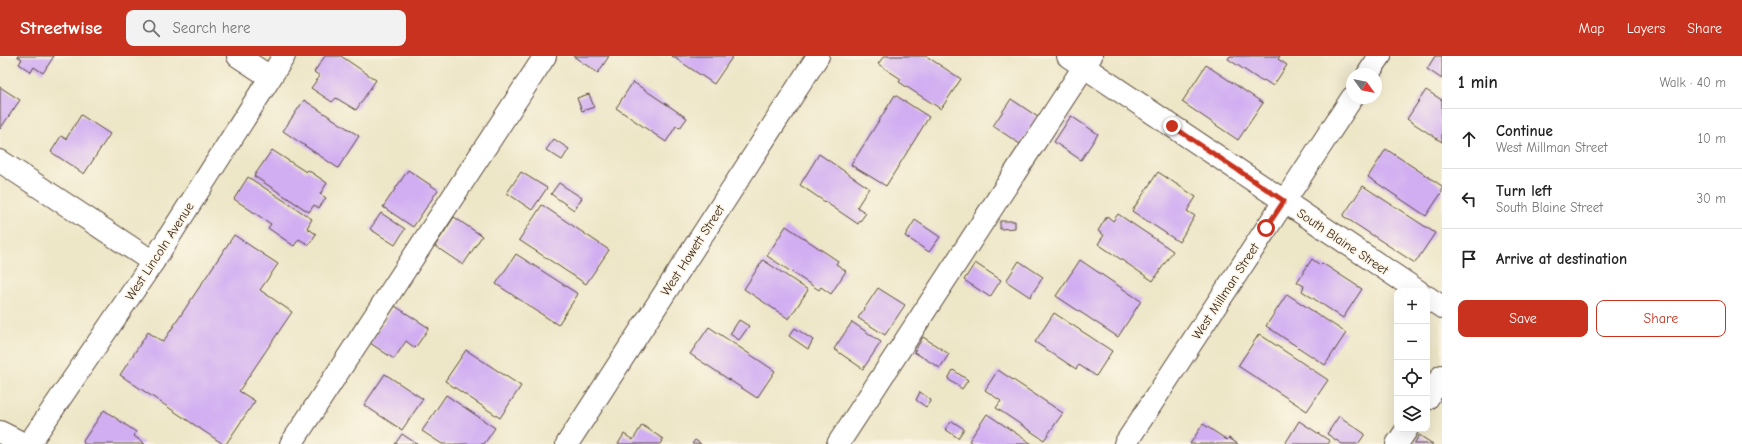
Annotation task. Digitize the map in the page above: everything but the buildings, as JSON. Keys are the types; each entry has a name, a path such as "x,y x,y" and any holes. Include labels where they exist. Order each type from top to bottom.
{"street":[{"path":"238,56 270,77"},
{"name":"West Lincoln Avenue","path":"29,444 153,262 284,56"},
{"path":"291,444 545,56"},
{"name":"West Howett Street","path":"567,444 818,56"},
{"path":"1372,68 1380,56"},
{"path":"838,444 1081,60"},
{"name":"South Blaine Street","path":"1081,60 1284,201 1414,288"},
{"name":"West Millman Street","path":"1125,444 1348,104"},
{"path":"0,161 153,262"},
{"path":"1430,299 1442,307"},
{"path":"1429,396 1442,376"},
{"path":"0,432 24,444"},
{"path":"1397,444 1405,432"}],"route":[{"path":"1172,126 1284,201 1266,228"}]}
